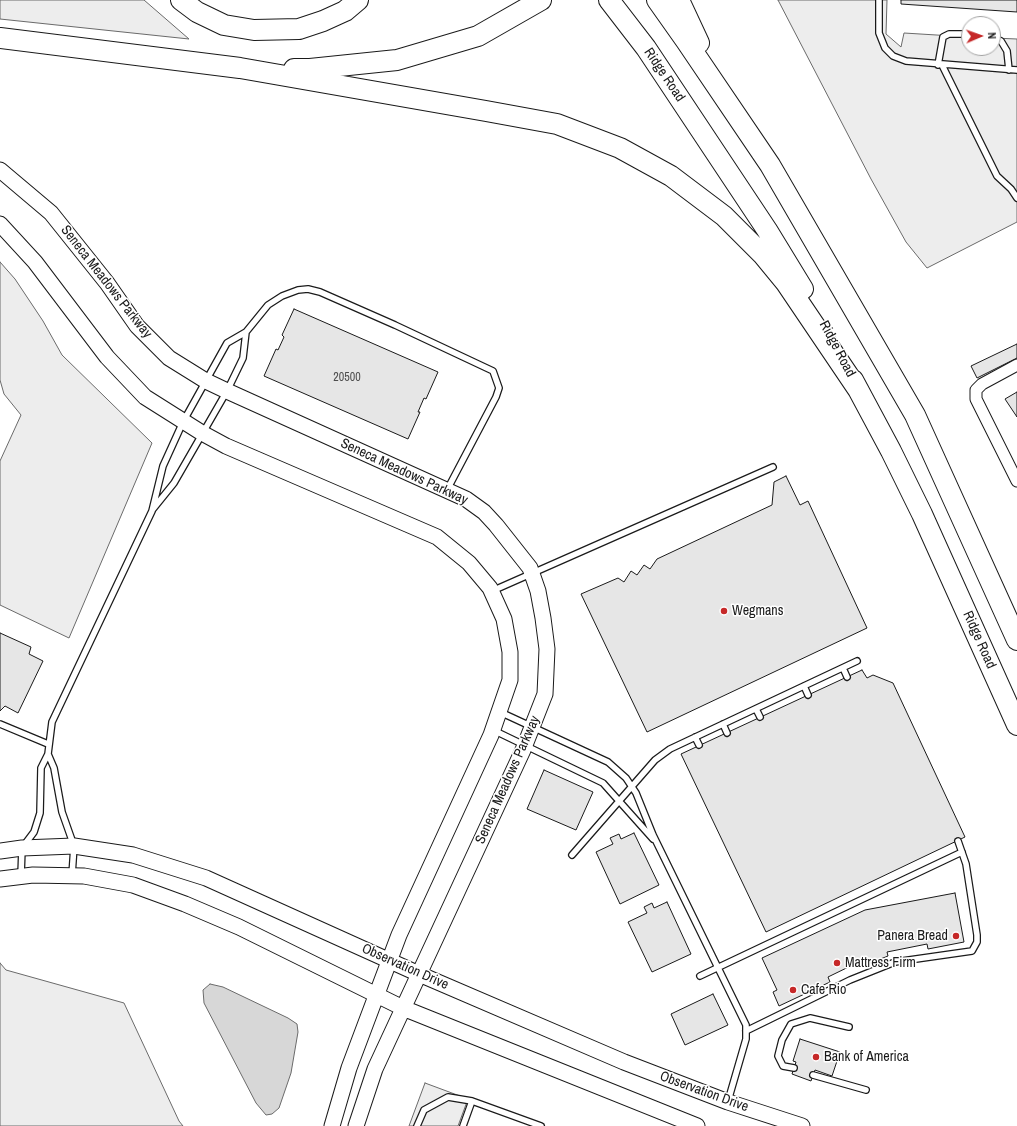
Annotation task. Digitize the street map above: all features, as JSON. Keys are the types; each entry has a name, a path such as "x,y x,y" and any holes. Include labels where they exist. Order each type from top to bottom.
{"highway":[{"path":"181,0 198,12 224,25 254,30 299,29 338,14 358,0"},
{"path":"240,68 310,69 397,60 478,36 541,0"},
{"name":"Ridge Road","path":"609,0 646,48 767,230 810,299 922,514 1017,725"},
{"path":"657,0 770,166 915,415 1017,640"},
{"path":"679,0 727,102"},
{"path":"0,38 240,68 557,124 620,148 671,176 724,216 763,255 786,283 859,391"}],"street":[{"name":"Seneca Meadows Parkway","path":"0,170 51,213 107,283 137,326 169,358 206,381 227,391 466,499 484,512 506,537 530,568 532,573 538,591 547,649 545,694 525,745 375,1069 356,1126"},
{"path":"0,224 35,262 107,358 145,397 202,433 226,446 437,536 469,563 492,591 504,619 510,652 510,680 492,730 389,960 349,1068 332,1126"},
{"path":"1017,365 982,384 976,390 976,399 1017,481"},
{"name":"Observation Drive","path":"0,851 22,848 74,846 133,855 206,878 419,974 624,1062 728,1102 802,1126"},
{"path":"0,879 34,875 84,876 133,885 185,904 239,927 403,1008 697,1126"}],"lane":[{"path":"879,0 879,33 885,48 893,56 906,61 940,65 1017,70"},
{"path":"961,34 949,34 943,37 940,65 997,176 1011,189 1017,198"},
{"path":"1001,41 1007,51 1009,70"},
{"path":"72,876 74,846 62,812 54,768 48,754 48,744 52,722 152,511 163,466 184,422 227,343 246,332 268,306 290,293 308,289 334,297 488,366 493,371 499,388 447,490"},
{"path":"152,511 174,483 227,391 244,358 246,332"},
{"path":"492,591 774,467"},
{"path":"572,855 655,760 670,749 857,661"},
{"path":"843,668 848,677"},
{"path":"804,686 808,695"},
{"path":"756,709 760,717"},
{"path":"499,712 608,762 626,778 632,787 653,834 746,1025 746,1039 728,1102"},
{"path":"0,724 48,744"},
{"path":"723,724 727,733"},
{"path":"492,730 603,783 659,845"},
{"path":"695,737 699,746"},
{"path":"21,877 22,848 34,832 40,813 41,768 48,754"},
{"path":"746,1031 850,980 895,962 972,951 977,942 977,935 962,852 958,841"},
{"path":"700,976 962,852"},
{"path":"794,1068 783,1066 778,1056 782,1040 790,1024 810,1018 849,1027"},
{"path":"813,1075 866,1090"},
{"path":"417,1126 424,1110 448,1097 472,1101 541,1126"},
{"path":"463,1126 472,1101"}],"shaded area":[{"path":"0,0 144,0 189,39 0,19"},
{"path":"778,0 887,0 886,34 901,47 904,33 961,37 961,56 1001,56 1001,38 1017,39 1017,222 927,268 906,242 871,179"},
{"path":"0,262 15,279 43,321 62,355 152,443 69,638 0,605 0,461 21,415 4,394 0,380"},
{"path":"0,963 6,970 124,1003 179,1121 183,1126 0,1126"},
{"path":"210,984 223,987 288,1018 297,1024 298,1032 291,1073 279,1108 272,1114 266,1115 256,1103 204,1003 203,990"},
{"path":"425,1083 468,1099 458,1126 409,1126"}],"building":[{"path":"901,0 1017,0 1017,12 901,4"},
{"path":"294,309 438,372 426,399 424,398 418,412 420,412 408,439 264,376 276,349 278,350 284,337 282,335"},
{"path":"1017,344 1017,358 977,378 971,366"},
{"path":"1017,392 1017,417 1005,399"},
{"name":"Wegmans","path":"786,476 800,505 808,501 867,628 647,732 581,594 618,578 624,582 631,571 637,575 644,565 650,569 657,559 772,505 774,482"},
{"path":"0,633 31,647 29,654 43,661 18,713 5,706 0,711"},
{"path":"862,670 867,678 873,675 893,683 965,837 766,932 681,754"},
{"path":"544,770 593,792 576,830 527,809"},
{"path":"634,833 659,885 620,904 596,852 613,844 610,838 619,834 621,839"},
{"path":"955,893 964,942 928,949 927,944 887,952 888,956 868,964 865,959 828,977 830,982 779,1006 773,992 777,990 762,958 865,910"},
{"path":"667,902 691,954 652,972 628,922 647,913 644,907 652,903 654,908"},
{"path":"713,994 728,1025 685,1045 671,1014"},
{"name":"Bank of America","path":"800,1039 840,1052 832,1076 815,1070 811,1081 792,1074 796,1062 793,1061"}],"place":[{"name":"Wegmans","path":"724,611"},
{"name":"Panera Bread","path":"956,936"},
{"name":"Mattress Firm","path":"837,963"},
{"name":"Cafe Rio","path":"793,990"},
{"name":"Bank of America","path":"816,1057"}]}
